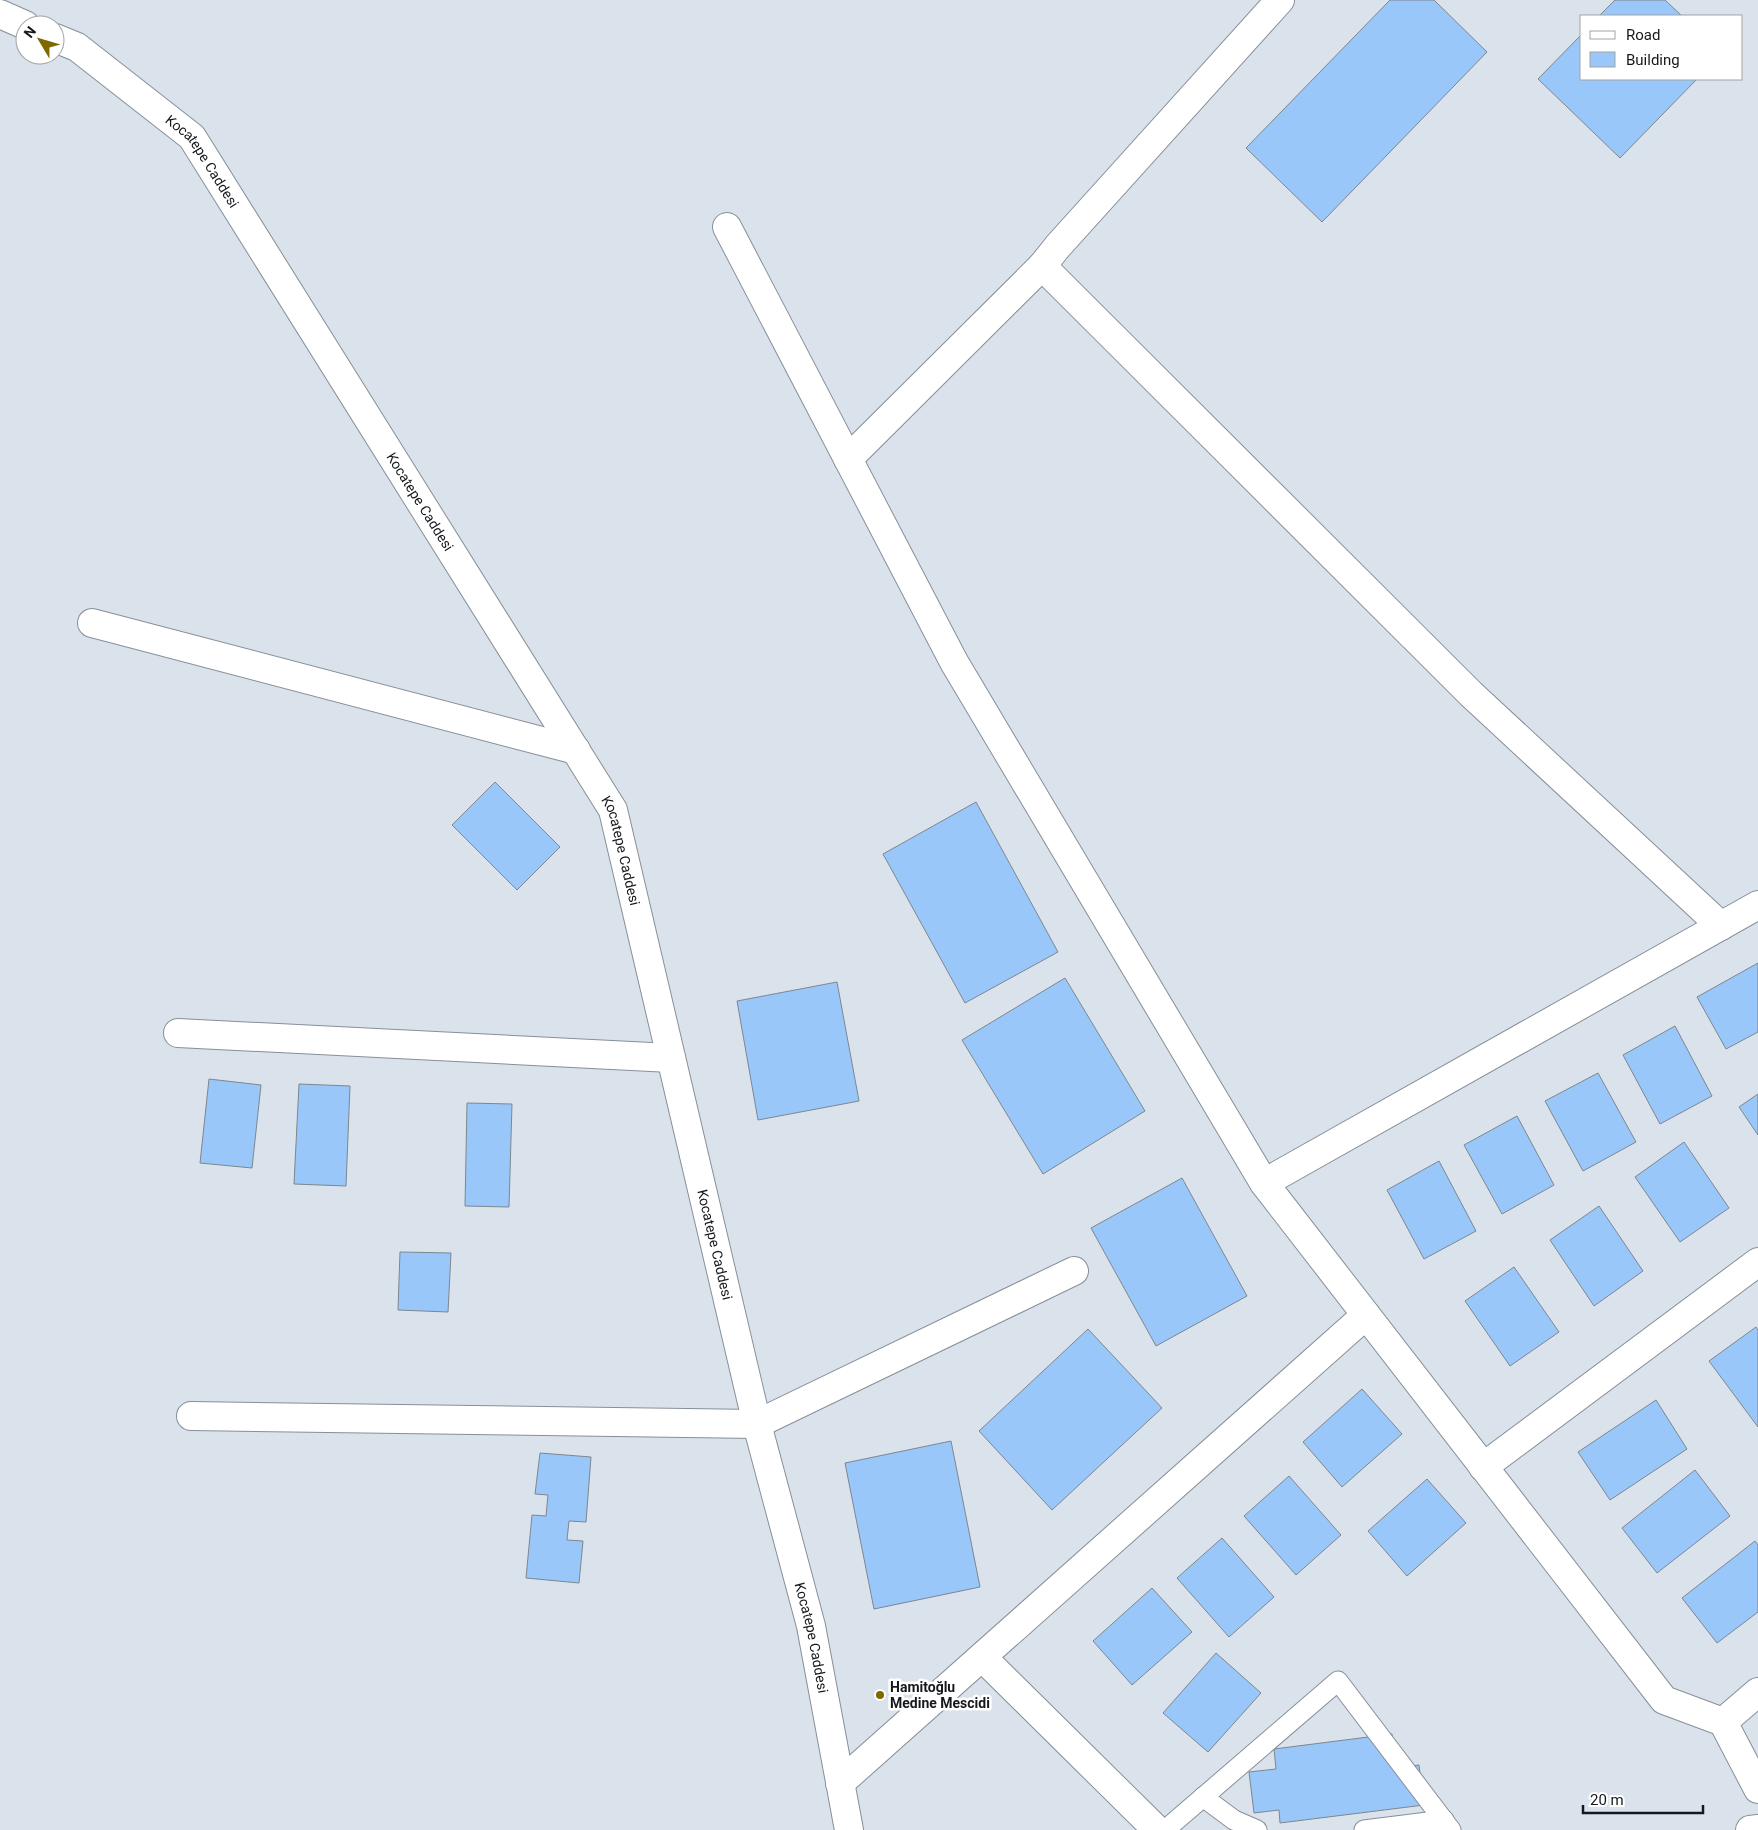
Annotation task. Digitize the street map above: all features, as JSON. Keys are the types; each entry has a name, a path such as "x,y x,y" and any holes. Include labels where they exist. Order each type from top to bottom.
{"street":[{"path":"848,459 1042,266 1280,0"},
{"path":"0,14 15,21"},
{"name":"Kocatepe Caddesi","path":"65,43 77,48 192,137 614,810 757,1424 811,1626 849,1830"},
{"path":"727,227 954,662 1264,1183 1664,1700 1724,1722 1758,1789"},
{"path":"1042,266 1471,694 1721,926"},
{"path":"92,623 576,750"},
{"path":"1264,1183 1758,905"},
{"path":"178,1033 671,1058"},
{"path":"1483,1467 1758,1262"},
{"path":"191,1416 757,1424 1074,1271"},
{"path":"840,1783 1366,1315"},
{"path":"982,1657 1157,1830"},
{"path":"1724,1722 1758,1692"},
{"path":"1750,1830 1758,1829"}],"lane":[{"path":"1164,1830 1338,1681 1447,1825"},
{"path":"1203,1796 1234,1820 1257,1830"},
{"path":"1364,1830 1447,1825"}],"building":[{"path":"1390,0 1434,0 1487,52 1322,222 1246,148"},
{"path":"1615,0 1665,0 1681,15 1600,15"},
{"path":"1580,36 1580,80 1696,80 1620,158 1538,79"},
{"path":"495,782 560,847 517,890 452,825"},
{"path":"976,802 1058,952 965,1003 883,854"},
{"path":"1758,963 1758,1032 1726,1049 1697,997"},
{"path":"1065,978 1145,1111 1043,1174 962,1040"},
{"path":"837,982 859,1101 758,1120 737,1001"},
{"path":"1675,1026 1712,1096 1660,1124 1623,1055"},
{"path":"1598,1073 1636,1142 1583,1171 1545,1101"},
{"path":"209,1079 261,1085 252,1168 200,1163"},
{"path":"299,1084 350,1086 346,1186 294,1184"},
{"path":"1758,1094 1758,1135 1739,1107"},
{"path":"467,1103 512,1104 509,1207 465,1206"},
{"path":"1517,1116 1554,1185 1502,1214 1464,1145"},
{"path":"1684,1142 1729,1208 1680,1242 1635,1177"},
{"path":"1439,1161 1476,1231 1424,1259 1387,1190"},
{"path":"1182,1178 1247,1296 1156,1346 1091,1228"},
{"path":"1599,1206 1643,1271 1594,1306 1550,1240"},
{"path":"400,1252 451,1253 448,1312 398,1310"},
{"path":"1514,1267 1559,1332 1510,1366 1465,1301"},
{"path":"1756,1327 1758,1330 1758,1427 1709,1361"},
{"path":"1088,1329 1162,1408 1052,1510 979,1431"},
{"path":"1362,1389 1402,1434 1342,1487 1303,1442"},
{"path":"1656,1400 1687,1449 1610,1500 1578,1452"},
{"path":"951,1441 980,1587 874,1609 845,1463"},
{"path":"540,1453 591,1457 586,1522 569,1521 567,1540 583,1541 579,1583 526,1578 532,1515 546,1516 548,1495 535,1494"},
{"path":"1695,1470 1730,1516 1657,1573 1622,1528"},
{"path":"1289,1476 1341,1535 1296,1575 1244,1516"},
{"path":"1427,1479 1466,1523 1407,1576 1368,1531"},
{"path":"1222,1538 1274,1597 1229,1637 1177,1578"},
{"path":"1755,1541 1758,1545 1758,1612 1717,1643 1682,1598"},
{"path":"1152,1588 1192,1632 1132,1685 1093,1641"},
{"path":"1216,1653 1261,1693 1208,1752 1163,1713"},
{"path":"1392,1734 1396,1768 1419,1765 1424,1805 1280,1823 1279,1810 1254,1813 1249,1772 1276,1769 1274,1749"}],"place":[{"name":"Hamitoğlu Medine Mescidi","path":"880,1695"}]}
